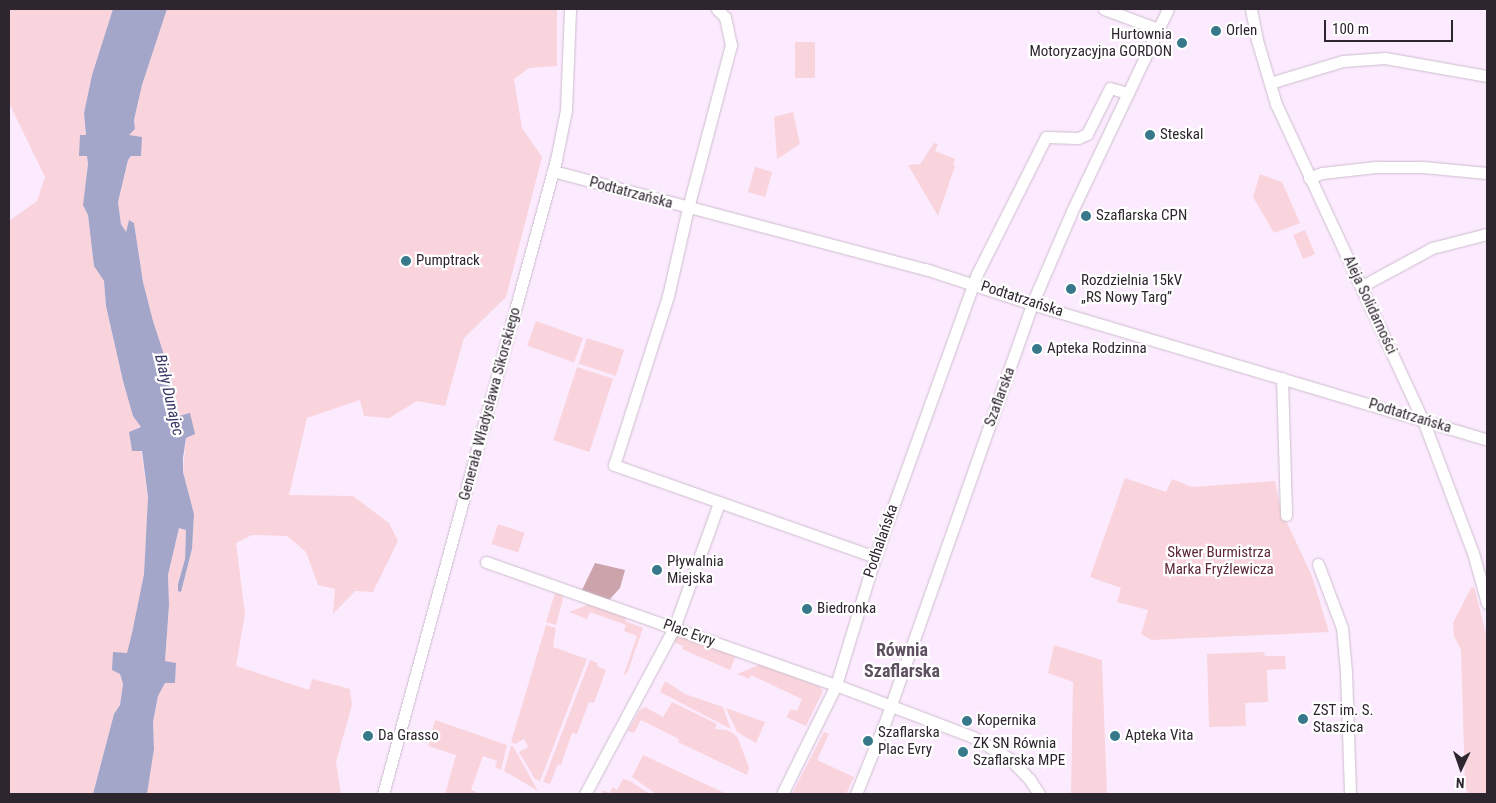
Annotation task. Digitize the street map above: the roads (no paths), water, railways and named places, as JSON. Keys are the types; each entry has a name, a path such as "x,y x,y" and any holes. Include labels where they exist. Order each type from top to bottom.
{"street":[{"name":"Generała Władysława Sikorskiego","path":"383,794 553,172 566,110 570,9"},
{"path":"717,9 725,17 731,45 688,208 668,296 614,465 874,557"},
{"path":"1104,9 1158,29"},
{"name":"Szaflarska","path":"856,794 891,706 1032,304 1072,211 1168,9"},
{"name":"Aleja Solidarności","path":"1251,9 1257,40 1276,104 1423,420 1459,512 1485,588 1487,603"},
{"path":"1270,84 1343,61 1386,58 1487,76"},
{"name":"Podhalańska","path":"782,794 836,686 874,557 972,283 1046,138 1078,138 1087,134 1110,88 1128,93"},
{"path":"1309,178 1322,173 1376,167 1423,167 1487,173"},
{"name":"Podtatrzańska","path":"553,172 925,269 1032,304 1487,440"},
{"path":"1362,286 1432,248 1487,234"},
{"path":"1282,378 1286,515"},
{"path":"586,794 674,628 719,503"},
{"name":"Plac Evry","path":"486,562 836,686 988,744 1010,760 1030,780 1039,794"},
{"path":"1318,564 1342,628 1346,672 1350,794"}],"water":[{"name":"Biały Dunajec","path":"113,9 167,9 142,85 134,120 135,129 129,135 142,137 141,156 131,156 128,160 118,202 121,224 126,232 129,220 134,223 143,282 153,321 171,376 179,416 190,413 195,434 186,438 183,458 183,472 194,514 192,549 181,592 178,591 178,584 185,559 186,530 179,528 168,575 169,605 165,661 176,663 175,683 165,683 158,696 153,722 154,749 147,794 93,794 114,714 120,705 123,684 120,674 112,670 113,652 127,653 132,633 144,574 148,497 142,451 132,451 129,432 141,427 133,416 123,381 106,306 104,281 94,266 88,215 83,205 88,164 87,156 79,156 80,135 86,135 84,113 92,75"}],"place":[{"name":"Orlen","path":"1216,31"},
{"name":"Hurtownia Motoryzacyjna GORDON","path":"1182,43"},
{"name":"Steskal","path":"1150,135"},
{"name":"Szaflarska CPN","path":"1086,216"},
{"name":"Pumptrack","path":"406,261"},
{"name":"Rozdzielnia 15kV „RS Nowy Targ”","path":"1071,289"},
{"name":"Apteka Rodzinna","path":"1037,349"},
{"name":"Pływalnia Miejska","path":"657,570"},
{"name":"Biedronka","path":"807,609"},
{"name":"ZST im. S. Staszica","path":"1303,719"},
{"name":"Kopernika","path":"967,721"},
{"name":"Da Grasso","path":"368,736"},
{"name":"Apteka Vita","path":"1115,736"},
{"name":"Szaflarska Plac Evry","path":"868,741"},
{"name":"ZK SN Równia Szaflarska MPE","path":"963,752"}],"district":[{"name":"Równia Szaflarska","path":"902,661"}],"park label":[{"name":"Skwer Burmistrza Marka Fryźlewicza","path":"1219,560"}]}
